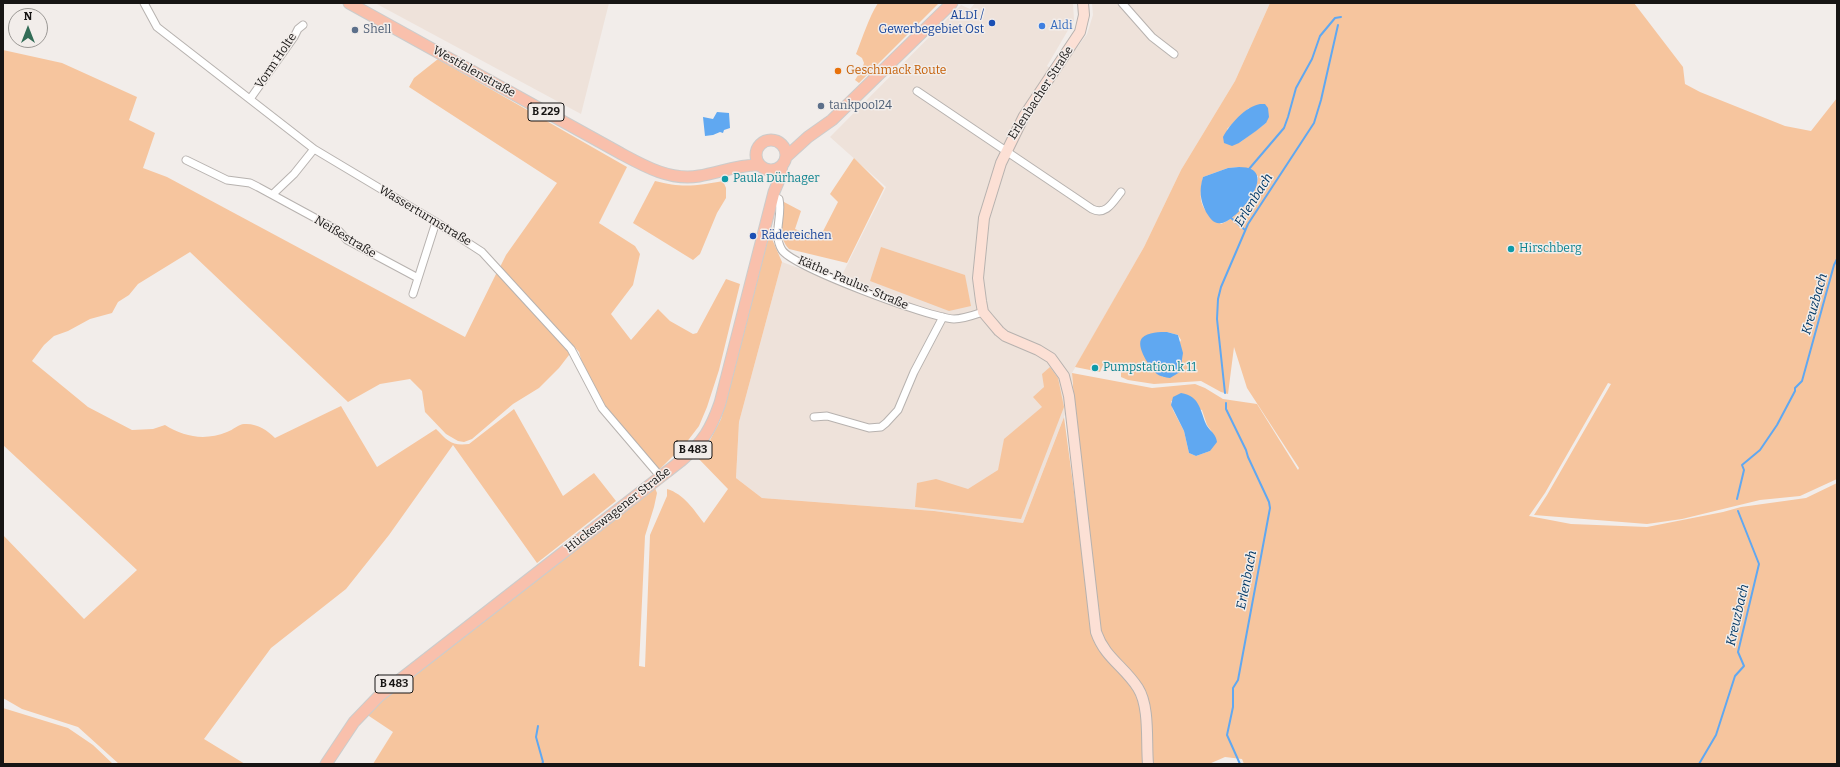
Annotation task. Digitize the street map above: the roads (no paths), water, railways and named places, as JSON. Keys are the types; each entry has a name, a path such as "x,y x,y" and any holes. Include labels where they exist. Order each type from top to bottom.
{"main road":[{"name":"Westfalenstraße","path":"349,3 620,153 657,171 678,177 688,177 699,176 733,167 764,168"},
{"path":"784,161 785,149 781,144 774,140 767,140 761,143 756,152 756,159 764,168 776,170 808,138 832,120 952,3"},
{"path":"781,144 808,138"},
{"name":"Westfalenstraße","path":"733,167 756,152"},
{"name":"Hückeswagener Straße","path":"326,764 354,722 370,703 698,446 713,423 732,358 773,194 779,180 784,161"},
{"name":"Hückeswagener Straße","path":"764,168 772,178 773,194"}],"street":[{"name":"Wasserturmstraße","path":"144,3 157,27 314,149 436,222 482,252 571,349 602,408 660,476"},
{"name":"Erlenbacher Straße","path":"983,312 978,278 981,236 991,192 1006,150 1024,116 1080,32 1084,19 1086,3"},
{"path":"1122,3 1152,37 1174,54"},
{"name":"Vorm Holte","path":"250,99 294,37 298,29 303,25"},
{"path":"917,91 1096,211 1100,212 1108,208 1121,192"},
{"path":"273,194 294,174 314,149"},
{"name":"Neißestraße","path":"186,160 227,180 250,183 273,194 339,231 347,240 418,278"},
{"name":"Käthe-Paulus-Straße","path":"773,194 779,199 780,204 778,238 783,251 787,254 831,276 884,299 943,317 954,319 965,318 983,312"},
{"path":"413,294 436,222"},
{"path":"983,312 999,331 1044,353 1062,372 1069,396 1096,632 1103,649 1139,690 1144,706 1148,764"},
{"path":"814,417 827,416 869,428 881,427 898,410 914,372 943,317"}],"water":[{"path":"1260,104 1265,104 1268,108 1269,117 1266,123 1239,143 1232,146 1224,143 1223,137 1234,122 1244,112"},
{"path":"717,112 729,113 730,128 724,130 723,133 720,132 705,136 703,117 713,119"},
{"path":"1239,167 1252,169 1257,175 1257,184 1253,194 1237,213 1229,220 1222,223 1217,223 1209,217 1202,203 1201,186 1203,177 1228,168"},
{"path":"1167,332 1178,335 1183,353 1180,372 1170,378 1160,376 1154,371 1144,357 1140,346 1142,338 1145,336 1154,333"},
{"path":"1181,393 1193,397 1199,405 1207,426 1216,437 1217,442 1210,451 1196,456 1189,453 1184,431 1171,405 1173,397"}],"waterway":[{"path":"1249,169 1284,128 1296,88 1312,59 1320,36 1335,18 1341,17"},
{"name":"Erlenbach","path":"1225,393 1217,319 1218,299 1221,287 1248,224 1314,123 1321,100 1338,25"},
{"path":"1230,217 1245,230"},
{"name":"Kreuzbach","path":"1737,499 1744,470 1742,465 1760,450 1777,425 1795,391 1795,388 1802,381 1834,265 1837,259"},
{"name":"Erlenbach","path":"1226,403 1226,409 1246,450 1269,502 1270,508 1238,680 1233,688 1233,707 1227,735 1240,764"},
{"name":"Kreuzbach","path":"1699,764 1716,735 1735,676 1744,666 1738,652 1759,564 1738,511"},
{"path":"538,726 536,737 543,762 542,764"}],"place":[{"name":"ALDI / Gewerbegebiet Ost","path":"992,23"},
{"name":"Aldi","path":"1042,26"},
{"name":"Shell","path":"355,30"},
{"name":"Geschmack Route","path":"838,71"},
{"name":"tankpool24","path":"821,106"},
{"name":"Paula Dürhager","path":"725,179"},
{"name":"Rädereichen","path":"753,236"},
{"name":"Hirschberg","path":"1511,249"},
{"name":"Pumpstation k 11","path":"1095,368"}]}
